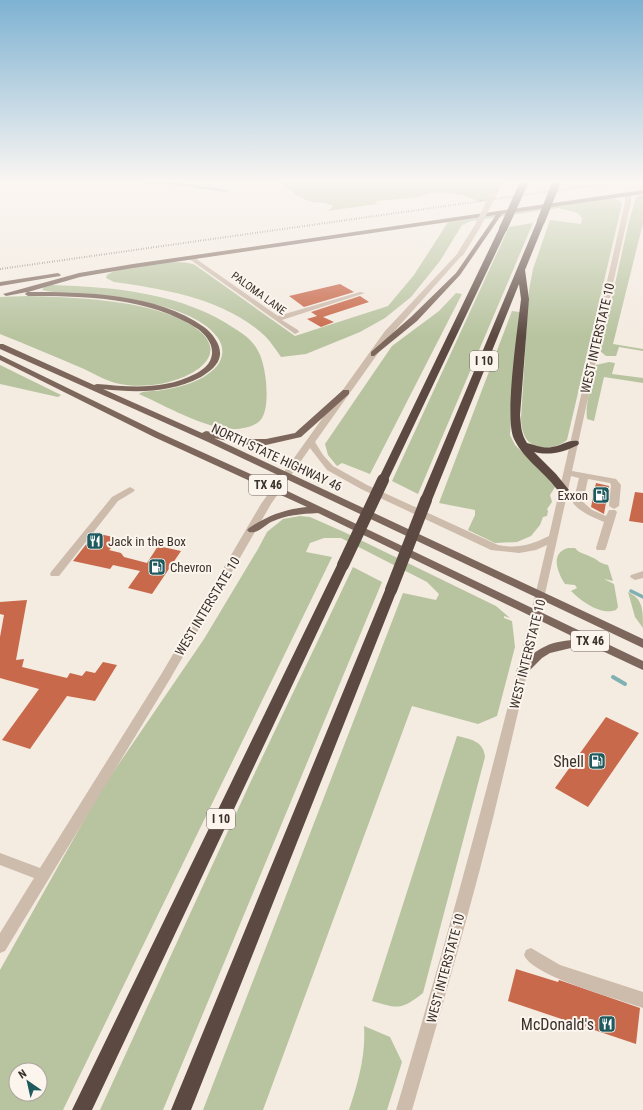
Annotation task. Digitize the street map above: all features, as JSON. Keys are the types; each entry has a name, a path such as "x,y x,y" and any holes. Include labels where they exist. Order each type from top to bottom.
{"highway":[{"name":"I 10","path":"82,1110 501,233"},
{"name":"I 10","path":"181,1110 426,500 536,233"},
{"path":"521,269 525,299 515,415 518,438 555,478 563,492"},
{"path":"523,444 534,450 551,452 574,443"},
{"path":"78,1110 100,1072"}],"main road":[{"path":"0,284 364,233"},
{"path":"374,354 414,319 458,274 486,233"},
{"path":"3,294 28,290 79,275 133,266"},
{"path":"3,294 90,296 152,307 180,317 196,325 208,334 215,346 215,357 210,367 194,378 171,386 138,389 87,385"},
{"name":"NORTH STATE HIGHWAY 46","path":"0,346 191,432 541,596"},
{"name":"TX 46","path":"0,356 157,434 320,510 643,666"},
{"path":"191,432 246,442 266,442 284,439 298,435 308,428 346,392"},
{"path":"252,530 274,516 294,510 320,510"},
{"name":"TX 46","path":"541,596 643,644"},
{"path":"522,671 534,658 554,646 564,644 599,645"}],"street":[{"name":"WEST INTERSTATE 10","path":"0,946 166,676 276,489 388,333 461,253 473,233"},
{"name":"WEST INTERSTATE 10","path":"404,1110 436,1005 485,823 537,614 621,233"},
{"name":"PALOMA LANE","path":"190,258 295,332"},
{"path":"277,319 362,293"},
{"path":"310,441 324,463 337,472 364,487 495,548 508,551 522,551 534,548 554,537"},
{"path":"567,473 613,481 616,486 612,513 601,548"},
{"path":"584,476 578,503 589,512 612,513"},
{"path":"55,574 114,499 130,490"},
{"path":"563,492 579,498"},
{"path":"0,859 43,875"},
{"path":"531,955 556,971 643,1000"}],"green space":[{"path":"441,233 457,233 440,261 411,297 385,318 360,332 306,354 281,357 265,336 249,323 213,304 174,292 114,282 106,278 107,275 113,272 136,266 177,262 195,265 295,336 388,306 414,275"},
{"path":"506,233 529,233 418,494 392,481"},
{"path":"546,233 615,233 567,440 557,446 545,448 529,442 524,435 521,425 529,290 533,269"},
{"path":"626,233 641,233 613,344 643,349 643,351 619,347 616,356 606,356 600,351"},
{"path":"52,285 124,290 148,294 195,308 237,330 246,336 254,345 261,357 267,393 263,416 255,425 247,428 234,429 211,426 139,394 189,384 204,377 217,366 222,356 220,341 208,327 194,318 178,311 141,301 106,295 42,290 44,287"},
{"path":"456,293 462,294 370,474 342,463 337,466 328,455 325,444 392,346 439,311"},
{"path":"27,296 90,299 136,305 157,310 177,317 193,326 205,336 210,345 210,354 206,362 198,369 177,380 142,386 131,386 115,383 0,334 0,297"},
{"path":"512,311 520,312 510,435 515,445 553,482 555,487 550,495 552,502 547,509 547,516 543,517 540,525 531,536 517,542 495,543 468,530 475,515 475,510 439,503"},
{"path":"609,362 615,363 612,374 643,378 643,383 604,377 594,421 587,419 588,399 596,365"},
{"path":"0,365 61,395 58,397 0,384"},
{"path":"300,516 310,517 496,606 510,618 504,616 504,618 512,621 515,647 497,716 478,724 412,706 263,1110 203,1110 403,593 436,600 439,594 427,582 341,538 324,538 310,543 306,552 332,557 63,1110 0,1110 0,970 101,790 204,639 267,532 283,519"},
{"path":"575,548 580,552 608,565 613,581 604,579 614,584 618,607 616,610 604,611 592,606 580,599 571,591 577,588 575,585 565,584 558,569 557,558 562,550"},
{"path":"353,567 382,582 163,1110 100,1110 250,783"},
{"path":"628,592 639,601 643,615 643,628 635,617"},
{"path":"457,736 479,744 482,747 485,757 423,993 410,1003 399,1006 388,1006 372,1001"},
{"path":"364,1026 390,1037 402,1062 387,1110 349,1110 363,1058"}],"building":[{"path":"340,284 354,292 304,307 289,296"},
{"path":"360,296 369,302 323,317 334,322 321,327 307,319 317,316 311,312"},
{"name":"Exxon","path":"596,483 609,486 604,514 591,507"},
{"path":"635,492 643,493 643,523 629,521"},
{"path":"95,533 113,537 107,546 112,547 109,550 121,553 124,557 147,563 158,546 181,551 152,594 128,588 140,571 113,565 110,569 73,561"},
{"path":"27,600 16,660 24,659 22,667 67,678 70,673 82,676 86,671 95,673 103,662 117,665 95,701 67,696 30,749 2,740 39,689 0,678 0,637 4,615 0,614 0,602"},
{"name":"Shell","path":"606,717 639,733 588,807 555,788"},
{"name":"McDonald's","path":"516,969 558,982 559,980 640,1008 636,1044 508,1001"}],"waterway":[{"path":"631,591 643,597"},
{"path":"613,677 625,684"}],"railway":[{"path":"0,269 256,233"}],"place":[{"name":"Exxon","path":"601,495"},
{"name":"Jack in the Box","path":"95,541"},
{"name":"Chevron","path":"157,567"},
{"name":"Shell","path":"597,761"},
{"name":"McDonald's","path":"607,1024"}]}
